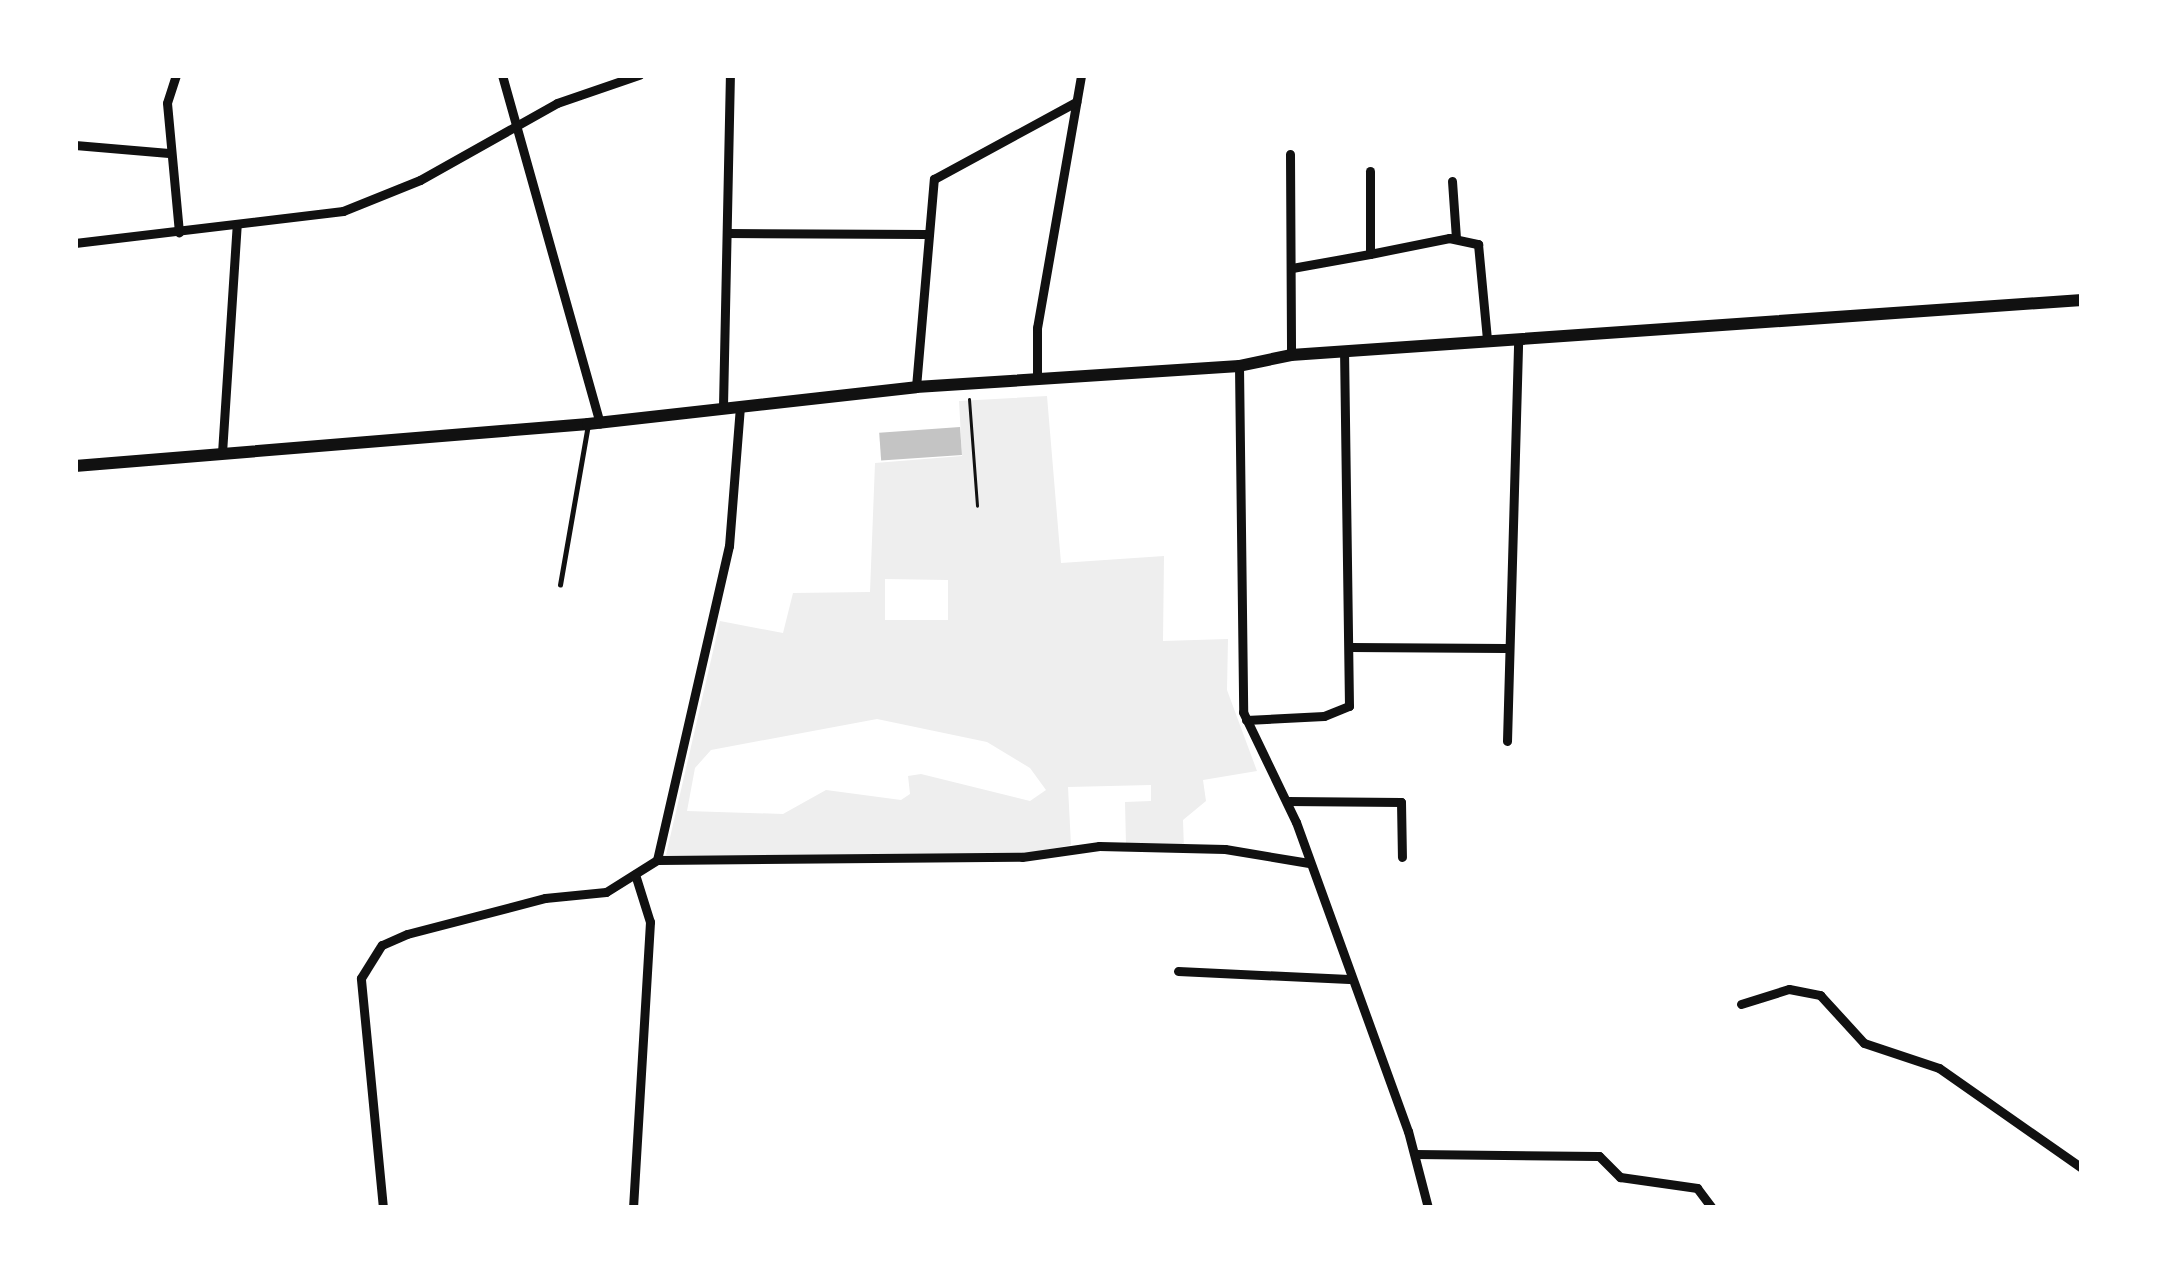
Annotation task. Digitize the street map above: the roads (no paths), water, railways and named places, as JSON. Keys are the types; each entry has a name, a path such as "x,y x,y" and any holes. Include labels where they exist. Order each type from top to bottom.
{"main road":[{"path":"75,466 594,423 916,387 1239,366 1291,355 2082,300"}],"street":[{"path":"176,75 166,103 179,232"},
{"path":"502,75 594,423"},
{"path":"75,243 343,211 420,180 514,125 639,75"},
{"path":"723,406 730,75"},
{"path":"1037,380 1036,328 1081,75"},
{"path":"916,387 928,194 945,167 1076,102"},
{"path":"75,145 170,153"},
{"path":"1290,154 1291,355"},
{"path":"1370,171 1370,254"},
{"path":"1452,181 1456,238"},
{"path":"221,453 237,224"},
{"path":"728,233 926,234"},
{"path":"1292,268 1456,238 1484,253 1487,340"},
{"path":"1507,741 1505,648 1518,338"},
{"path":"1246,720 1324,716 1349,706 1344,351"},
{"path":"1239,366 1246,720 1287,801 1415,1154 1428,1208"},
{"path":"657,860 729,546 741,404"},
{"path":"1350,646 1505,648"},
{"path":"1287,801 1401,802 1402,857"},
{"path":"383,1208 361,978 366,962 406,934 545,898 606,892 657,860 1022,857 1100,846 1225,849 1309,863"},
{"path":"633,1208 650,922 635,874"},
{"path":"1178,971 1349,979"},
{"path":"1741,1004 1789,989 1820,995 1864,1043 1939,1067 2082,1168"},
{"path":"1415,1154 1599,1156 1620,1177 1697,1188 1712,1208"}],"lane":[{"path":"560,585 594,423"}]}
